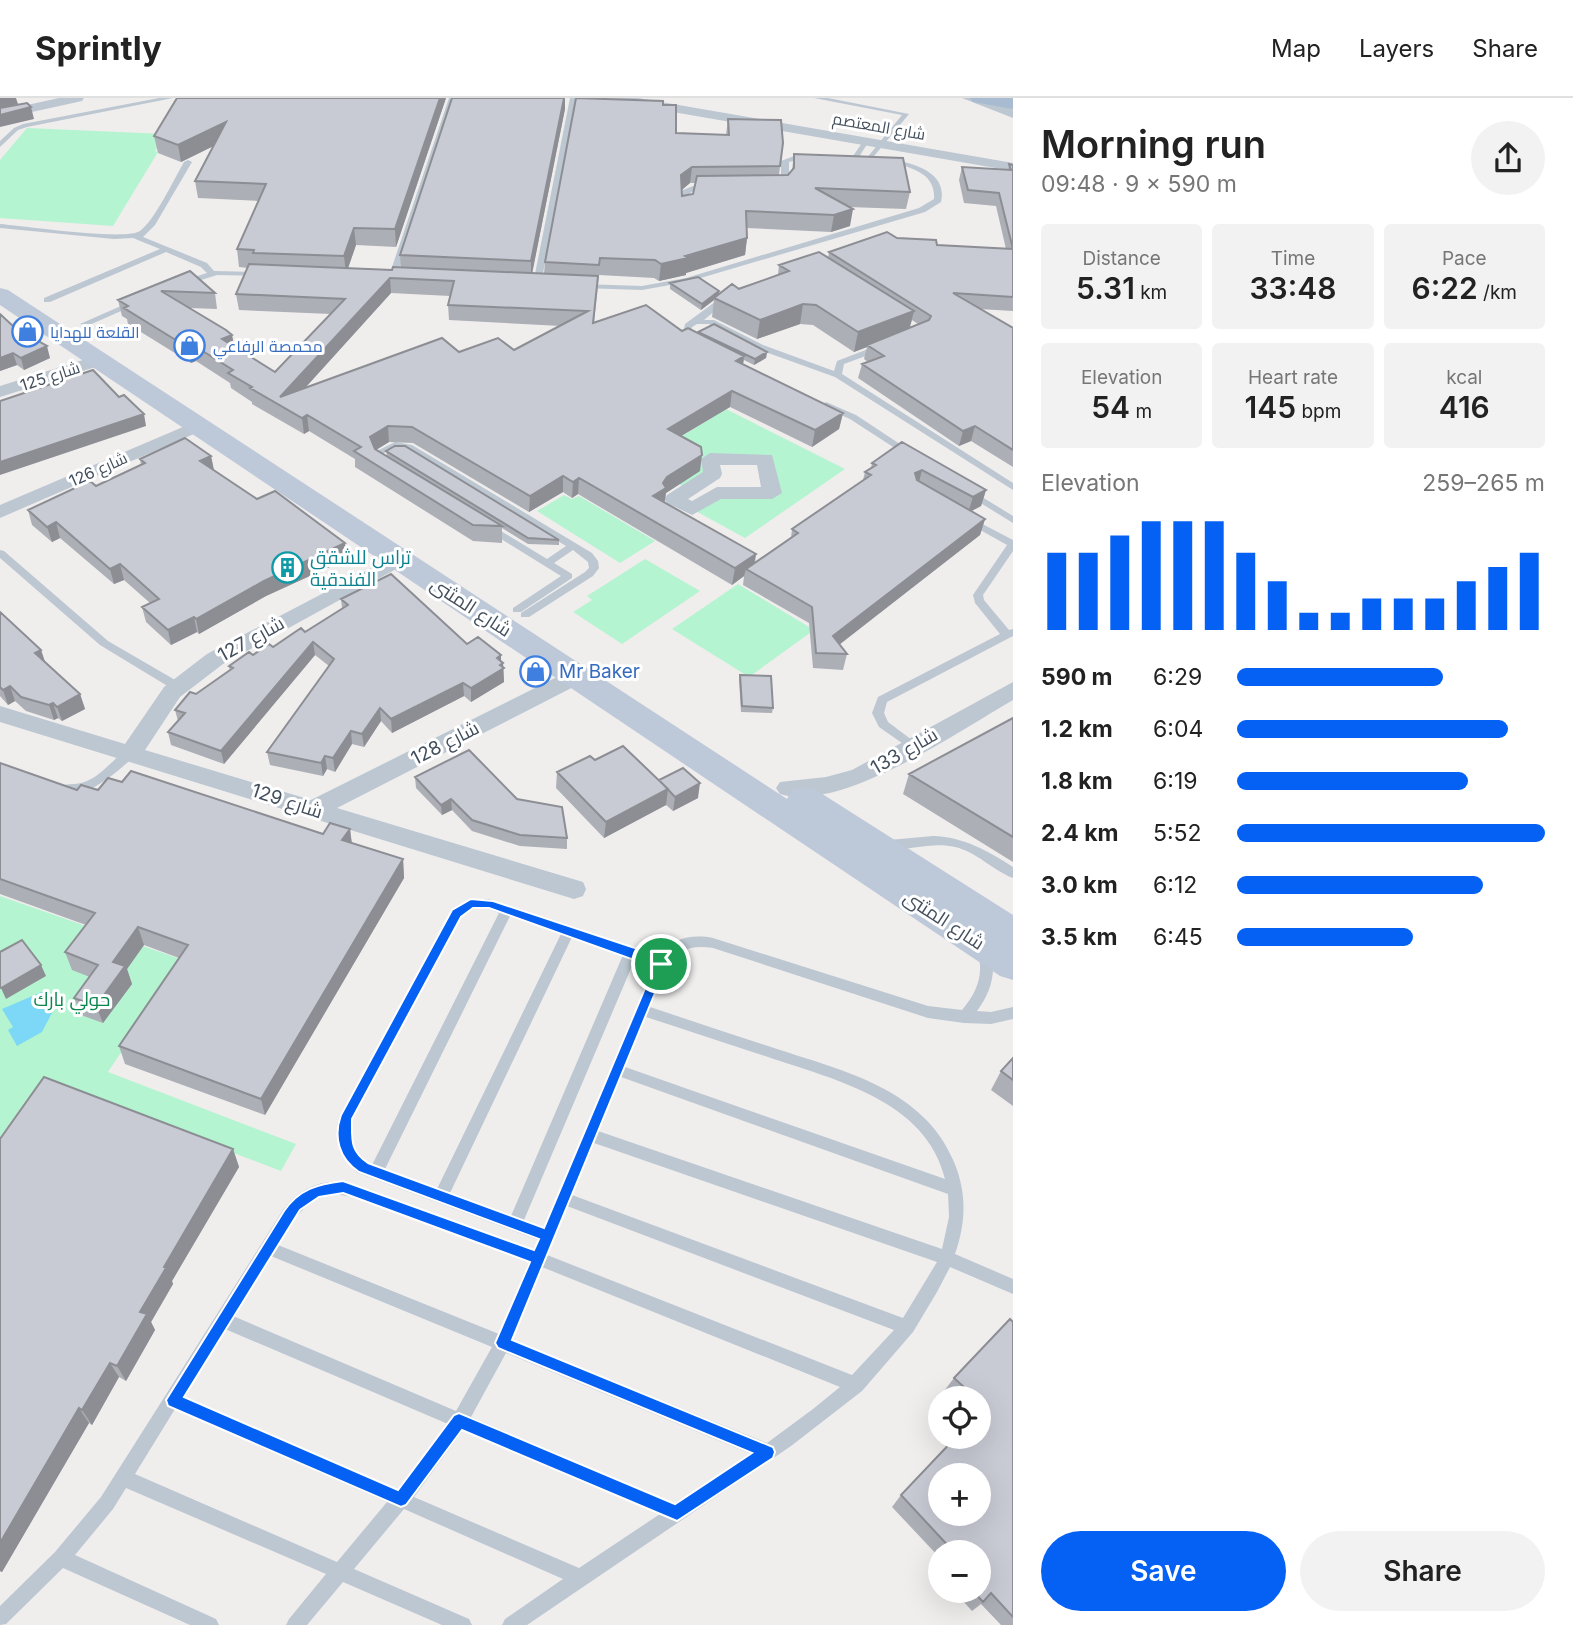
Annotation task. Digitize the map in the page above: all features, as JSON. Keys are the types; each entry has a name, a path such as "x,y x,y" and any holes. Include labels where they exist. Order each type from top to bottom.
{"main road":[{"path":"980,98 1013,103"}],"street":[{"path":"0,115 77,98"},
{"name":"شارع المعتصم","path":"615,98 1013,167"},
{"path":"969,98 1013,114"},
{"name":"شارع المثنى","path":"0,270 872,843 998,941 1013,965"},
{"name":"شارع المثنى","path":"0,295 577,677 998,941"},
{"name":"شارع 125","path":"0,393 99,360"},
{"name":"شارع 126","path":"0,512 197,426"},
{"path":"710,459 765,460 772,493 717,493 692,509 674,499 713,474 710,459"},
{"name":"شارع 127","path":"131,752 172,692 215,659 400,559"},
{"name":"شارع 128","path":"314,809 577,677"},
{"name":"شارع 133","path":"788,788 844,782 1012,691"},
{"name":"شارع 129","path":"0,714 574,889"}],"lane":[{"path":"0,145 16,129 25,125 170,98"},
{"path":"383,278 395,271 452,98"},
{"path":"817,98 905,113 870,159"},
{"path":"537,284 572,102 558,103"},
{"path":"855,159 866,141"},
{"path":"769,188 785,185 783,164 789,159 819,158"},
{"path":"575,286 642,288 687,280 922,210 938,200 938,187 932,176 912,166 870,159 843,158"},
{"path":"135,236 143,234 151,225 188,162"},
{"path":"685,209 685,195 689,189 699,186 718,187"},
{"path":"0,226 135,236 204,265 212,274"},
{"path":"47,300 167,249"},
{"path":"174,287 212,274 270,275"},
{"path":"383,278 400,278"},
{"path":"523,284 550,285"},
{"path":"708,350 696,344 687,334 688,326 733,293"},
{"path":"84,324 139,301"},
{"path":"696,322 717,324 760,347 838,375 1013,487"},
{"path":"838,375 840,363 887,345"},
{"path":"817,400 853,417 922,461"},
{"path":"393,469 381,461 378,455 395,446 409,447 588,555 593,561 594,568 589,574 521,612"},
{"path":"956,484 1013,520"},
{"path":"912,746 883,724 878,713 882,700 1010,634 979,601 978,595 1013,544 953,511"},
{"path":"476,520 568,576 521,612"},
{"path":"547,563 573,546"},
{"path":"0,553 104,643 178,687"},
{"path":"47,786 72,790 86,787 102,780 131,752"},
{"path":"872,843 891,846 932,841 956,843 978,851 1013,873"},
{"path":"547,1236 376,1172 351,1160 345,1149 345,1119 457,914 471,904 480,902 507,910 661,964"},
{"path":"376,1172 507,910"},
{"path":"441,1196 569,931"},
{"path":"295,1625 401,1500 478,1394 503,1343 661,964 675,946 686,941 700,940 911,1008 964,1017 991,1018 1013,1013"},
{"path":"964,1017 984,990 987,969 998,941"},
{"path":"514,1224 631,952"},
{"path":"511,1625 829,1409 856,1385 907,1327 946,1258 954,1237 958,1214 957,1190 947,1159 929,1131 905,1107 877,1089 642,1010"},
{"path":"617,1070 957,1190"},
{"path":"590,1135 946,1258 1013,1287"},
{"path":"0,1618 61,1558 124,1478 296,1205 305,1197 330,1187 343,1187 537,1258 856,1385"},
{"path":"563,1198 907,1327"},
{"path":"268,1248 768,1452"},
{"path":"223,1320 677,1513"},
{"path":"173,1400 580,1578"},
{"path":"124,1478 463,1625"},
{"path":"61,1558 210,1625"}],"green space":[{"path":"27,128 165,134 155,151 158,152 113,226 0,218 0,160"},
{"path":"726,409 845,469 745,538 692,509 717,493 772,493 765,460 710,459 713,474 688,489 675,482 667,445"},
{"path":"564,495 572,499 579,496 655,541 620,563 537,511"},
{"path":"645,559 700,591 622,644 573,612 592,600 587,596"},
{"path":"738,584 814,630 749,677 672,629"},
{"name":"حولي بارك","path":"0,896 183,960 108,1072 296,1144 281,1171 41,1080 0,1137"}],"water":[{"path":"44,991 54,1009 42,1032 17,1046 8,1030 13,1027 2,1009"}],"building":[{"path":"177,98 440,98 395,229 354,228 344,256 253,253 254,250 237,249 266,184 195,181 226,122 178,145 154,136"},
{"path":"452,98 564,98 531,261 400,255"},
{"path":"576,98 663,101 663,105 676,105 676,133 729,135 728,119 781,120 783,143 780,166 692,167 681,175 682,196 693,194 697,176 788,175 794,168 794,154 903,158 910,192 815,188 853,209 834,215 746,211 747,238 661,264 655,260 600,258 599,265 545,262"},
{"path":"27,103 31,107 0,115 0,108"},
{"path":"1009,164 1013,165 1013,249 999,193 968,190 962,167 1011,170"},
{"path":"887,232 897,238 936,240 937,245 1013,249 1013,297 953,293 1013,328 1013,450 975,426 963,431 862,364 884,356 867,345 929,320 931,316 829,252"},
{"path":"819,252 914,311 858,332 816,305 803,304 760,320 714,298 732,284 739,289 789,271 779,265"},
{"path":"249,264 598,276 593,323 646,305 682,331 688,328 744,356 736,361 843,413 815,430 732,391 668,429 701,447 702,455 667,477 663,483 666,488 653,496 756,554 735,568 579,478 573,482 563,476 530,496 412,427 388,426 370,437 375,449 502,526 473,525 354,451 361,447 307,415 302,418 250,388 252,387 228,373 233,370 193,345 187,347 124,308 128,306 118,300 190,271 215,293 161,291 226,330 232,335 222,339 275,372 345,299 236,294","holes":["390,278 454,281 448,305 588,311 514,350 498,338 459,352 442,338 280,397"]},
{"path":"698,277 719,291 702,304 670,283"},
{"path":"0,314 15,328 47,346 21,358 13,353 0,358"},
{"path":"714,324 767,352 755,359 698,332"},
{"path":"93,370 119,397 124,395 144,414 0,462 0,401"},
{"path":"185,438 211,456 200,461 257,499 275,491 345,543 264,581 196,619 194,617 168,630 142,607 159,599 120,564 110,569 56,522 47,527 28,510 90,481 96,486 145,463 140,459"},
{"path":"902,442 986,490 973,497 922,470 915,473 917,480 985,519 833,636 847,654 816,653 812,607 746,569 798,533 792,529 871,475 865,472 876,465 872,463"},
{"path":"395,446 405,446 559,540 528,538 386,451"},
{"path":"391,574 467,644 478,637 501,655 497,658 504,668 471,688 463,683 391,719 380,708 362,734 351,731 333,758 325,756 321,763 267,752 334,659 313,642 221,751 168,732 185,713 175,710 190,692 196,694 233,668 229,666 249,652 253,655 269,644 273,647 301,628 305,632 348,605 341,599"},
{"path":"0,612 41,650 35,653 80,694 57,707 53,703 49,705 21,697 10,686 3,690 0,687"},
{"path":"740,675 771,676 773,708 742,706"},
{"path":"1013,718 1013,837 909,774"},
{"path":"623,746 668,789 606,822 557,772 590,756 595,760"},
{"path":"469,750 517,799 562,807 567,838 520,835 472,820 451,799 441,805 415,777"},
{"path":"0,763 77,790 81,785 98,790 108,778 122,782 131,771 323,834 330,823 350,829 342,840 403,859 261,1099 119,1046 188,945 138,927 113,962 125,966 96,1006 74,998 98,965 65,952 95,913 0,879"},
{"path":"683,768 700,783 675,797 659,780"},
{"path":"22,940 41,965 1,988 0,952"},
{"path":"1013,1058 1013,1080 1001,1071"},
{"path":"44,1077 233,1149 164,1267 166,1268 140,1312 147,1314 117,1366 110,1363 82,1410 79,1408 0,1543 0,1139"},
{"path":"1010,1319 1013,1322 1013,1617 991,1593 991,1540 943,1540 930,1526 991,1526 991,1463 931,1463 945,1449 991,1449 991,1386 963,1386 954,1378"},
{"path":"928,1467 928,1524 901,1495"}],"place":[{"name":"القلعة للهدايا","path":"27,332"},
{"name":"محمصة الرفاعي","path":"190,346"},
{"name":"تراس للشقق الفندقية","path":"287,568"},
{"name":"Mr Baker","path":"536,671"}],"route":[{"path":"471,904 489,904 661,964 503,1343 768,1452 677,1513 459,1421 401,1500 173,1400 288,1215 305,1197 316,1191 343,1187 357,1191 537,1258 547,1236 363,1167 351,1160 345,1149 345,1119 457,914 471,904"}]}
